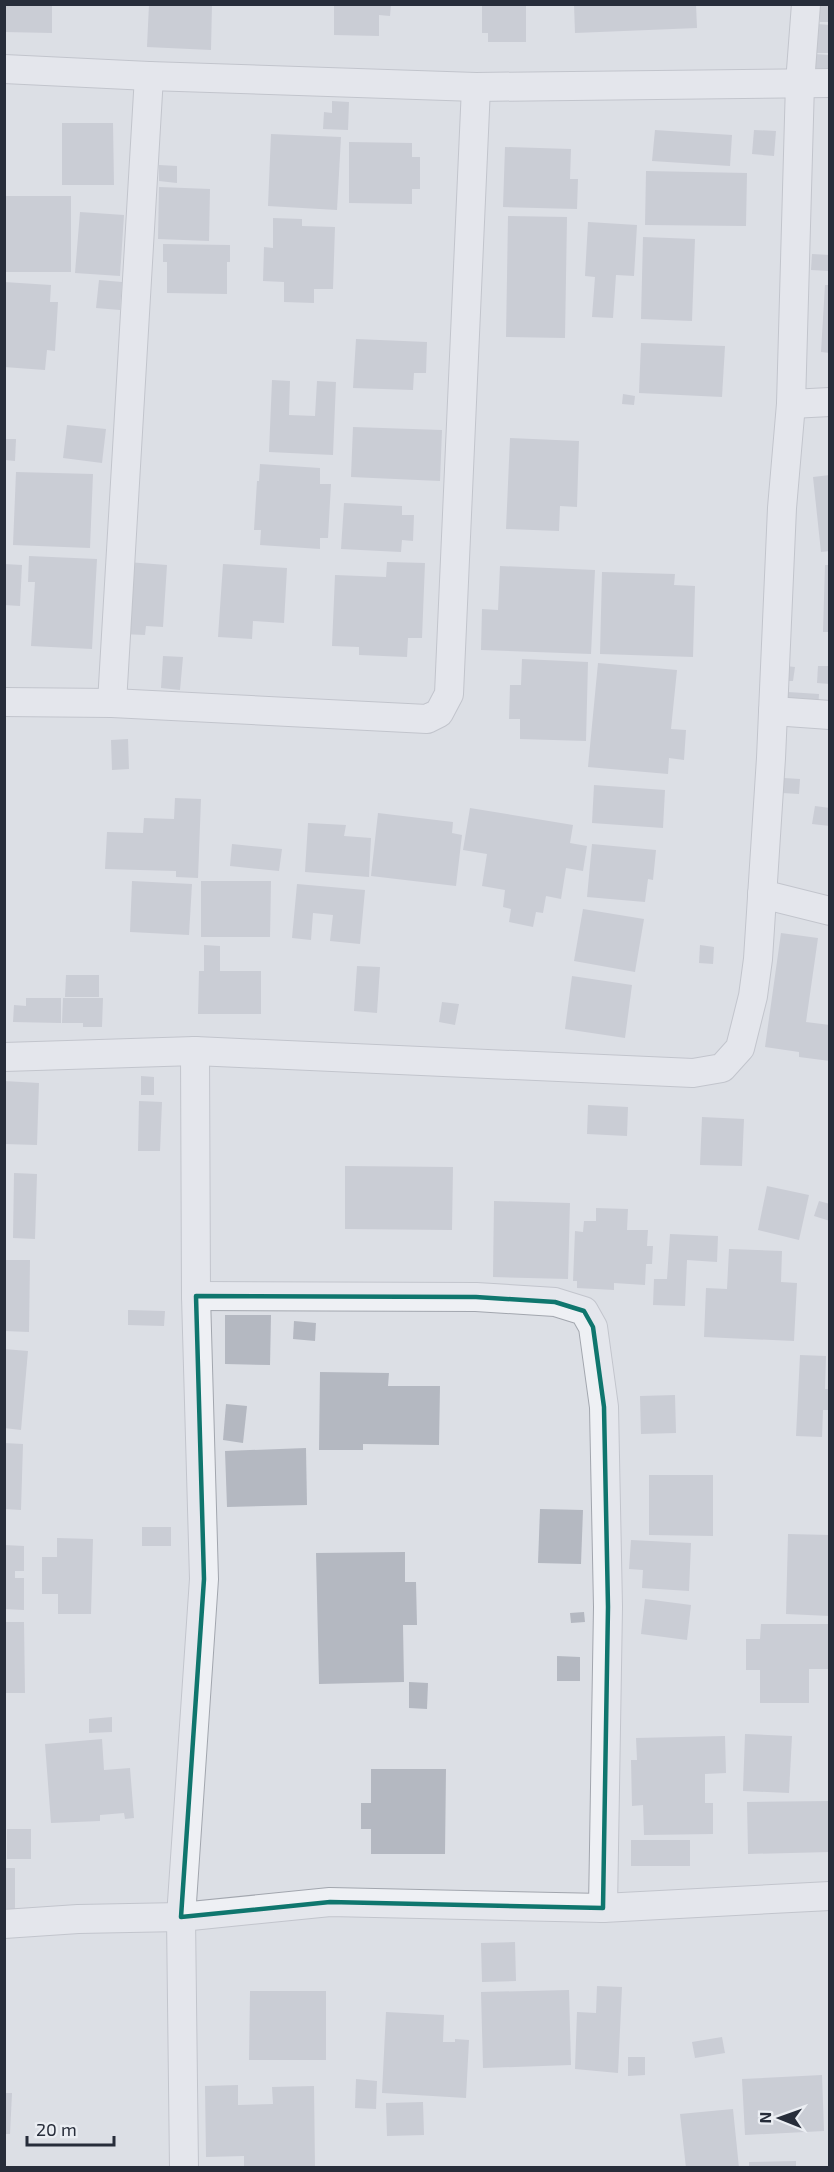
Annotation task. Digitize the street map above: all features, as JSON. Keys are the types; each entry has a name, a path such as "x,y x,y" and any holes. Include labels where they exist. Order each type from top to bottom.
{"street":[{"path":"4,1057 195,1051 693,1073 722,1068 740,1048 753,996 758,959 773,711 782,508 791,404 800,82 806,4"},
{"path":"4,69 477,87 830,83"},
{"path":"112,702 149,76"},
{"path":"4,702 112,702 427,718 439,714 449,694 477,87"},
{"path":"791,404 830,402"},
{"path":"773,711 830,715"},
{"path":"762,894 830,911"},
{"path":"184,2168 181,1917 204,1579 196,1296 195,1051"},
{"path":"196,1296 476,1297 555,1302 584,1311 593,1327 604,1407 608,1607 603,1908"},
{"path":"4,1924 78,1919 181,1917 330,1902 603,1908 830,1896"}],"highlighted area":[{"path":"196,1296 476,1297 555,1302 584,1311 593,1327 604,1407 608,1607 603,1908 330,1902 181,1917 204,1579"}],"building":[{"path":"4,4 52,4 52,33 4,32"},
{"path":"149,4 212,4 211,50 147,47"},
{"path":"334,4 391,4 390,16 379,15 379,36 334,35"},
{"path":"482,4 526,4 526,42 488,42 488,33 482,33"},
{"path":"574,4 696,4 697,28 575,33"},
{"path":"820,4 830,4 830,22 820,22"},
{"path":"817,24 830,25 830,53 816,53"},
{"path":"814,54 830,55 830,73 814,75"},
{"path":"332,101 349,102 348,130 323,129 324,112 332,113"},
{"path":"62,123 113,123 114,185 62,185"},
{"path":"655,130 732,135 730,166 652,161"},
{"path":"754,130 776,131 774,156 752,154"},
{"path":"271,134 341,137 337,210 268,206"},
{"path":"349,142 412,143 412,157 420,157 420,189 412,189 412,204 349,203"},
{"path":"505,147 571,149 570,179 578,179 577,209 503,207"},
{"path":"159,165 177,166 177,183 159,181"},
{"path":"646,171 747,173 746,226 645,225"},
{"path":"159,187 210,189 209,241 158,239"},
{"path":"4,196 71,196 71,272 4,272"},
{"path":"80,212 124,215 120,276 75,273"},
{"path":"508,216 567,217 565,338 506,337"},
{"path":"273,218 302,219 302,226 335,227 333,289 314,289 314,303 284,302 284,282 263,281 264,247 273,248"},
{"path":"588,222 637,225 634,276 616,275 613,318 592,317 595,277 585,276"},
{"path":"643,237 695,239 692,321 641,319"},
{"path":"163,244 230,245 230,262 227,262 227,294 167,293 167,262 163,262"},
{"path":"812,254 830,255 830,271 811,270"},
{"path":"99,280 122,282 120,310 96,308"},
{"path":"4,282 51,285 50,302 58,302 55,351 47,350 45,370 4,367"},
{"path":"825,285 830,285 830,353 821,352"},
{"path":"356,339 427,342 426,373 414,373 413,390 353,388"},
{"path":"641,343 725,346 722,397 639,393"},
{"path":"272,380 290,381 289,415 315,416 317,381 336,382 333,455 269,452"},
{"path":"623,394 635,396 634,405 622,404"},
{"path":"67,425 106,429 102,463 63,458"},
{"path":"353,427 442,430 440,481 351,477"},
{"path":"510,438 579,441 577,507 560,506 559,531 506,529"},
{"path":"5,439 16,439 15,461 5,460"},
{"path":"260,464 320,468 320,484 331,484 328,538 320,538 320,549 260,545 261,530 254,530"},
{"path":"16,472 93,474 90,548 13,545"},
{"path":"830,475 830,551 821,552 813,477"},
{"path":"344,503 402,506 402,515 414,515 413,541 402,540 401,552 341,549"},
{"path":"29,556 97,559 92,649 31,646 35,582 28,582"},
{"path":"127,562 167,565 163,627 146,626 145,635 122,634"},
{"path":"387,562 425,563 422,638 408,638 407,657 359,655 359,647 332,646 335,575 386,577"},
{"path":"4,564 22,565 20,606 4,605"},
{"path":"223,564 287,568 284,623 253,621 252,639 218,637"},
{"path":"825,565 830,565 830,632 823,632"},
{"path":"500,566 595,570 591,654 481,650 482,609 498,610"},
{"path":"602,572 675,574 674,585 695,586 693,657 600,654"},
{"path":"163,656 183,657 180,690 161,688"},
{"path":"522,659 588,662 586,741 520,739 520,719 509,719 510,685 521,685"},
{"path":"598,663 677,670 671,729 686,730 684,760 669,758 668,774 588,767"},
{"path":"785,666 795,667 793,681 784,681"},
{"path":"818,666 830,666 830,684 817,683"},
{"path":"788,692 819,694 818,710 788,707"},
{"path":"128,739 129,769 112,770 111,740"},
{"path":"784,778 800,779 799,794 782,793"},
{"path":"594,785 665,790 663,828 592,823"},
{"path":"175,798 201,799 198,878 176,877 176,871 105,869 107,832 143,833 144,818 174,819"},
{"path":"815,806 830,808 830,826 812,824"},
{"path":"470,808 573,825 570,843 587,846 583,871 566,868 561,899 546,896 543,913 536,912 533,927 509,922 511,909 503,907 505,890 482,886 487,854 463,850"},
{"path":"378,813 453,822 452,833 462,835 456,886 371,876"},
{"path":"308,823 346,825 344,836 371,838 369,877 305,872"},
{"path":"232,844 282,849 279,871 230,866"},
{"path":"592,844 656,850 653,880 648,879 645,902 587,897"},
{"path":"132,881 192,884 189,935 130,932"},
{"path":"201,881 271,881 270,937 201,937"},
{"path":"297,884 365,890 360,944 330,941 333,915 313,913 311,940 292,938"},
{"path":"583,909 644,919 635,972 574,961"},
{"path":"781,933 818,938 806,1022 830,1025 830,1061 799,1057 799,1052 765,1047"},
{"path":"204,945 220,946 220,971 261,971 261,1014 198,1014 199,971 204,971"},
{"path":"700,945 714,947 713,964 699,963"},
{"path":"357,966 380,967 377,1013 354,1011"},
{"path":"66,975 99,975 99,997 65,997"},
{"path":"572,976 632,985 625,1038 565,1029"},
{"path":"26,998 61,998 61,1023 13,1022 14,1005 26,1006"},
{"path":"63,998 103,998 102,1027 83,1027 83,1023 62,1023"},
{"path":"442,1002 459,1004 455,1025 439,1022"},
{"path":"141,1076 154,1077 154,1095 141,1095"},
{"path":"4,1081 39,1083 37,1145 4,1144"},
{"path":"139,1101 162,1102 160,1151 138,1151"},
{"path":"588,1105 628,1107 627,1136 587,1134"},
{"path":"702,1117 744,1119 742,1166 700,1165"},
{"path":"345,1166 453,1167 452,1230 345,1229"},
{"path":"14,1173 37,1174 35,1239 13,1238"},
{"path":"767,1186 809,1195 799,1240 758,1230"},
{"path":"494,1201 570,1203 568,1279 493,1277"},
{"path":"819,1201 830,1204 830,1221 814,1216"},
{"path":"596,1208 628,1209 627,1230 648,1230 647,1246 653,1246 652,1264 646,1264 645,1285 614,1283 614,1290 577,1288 577,1281 573,1281 575,1231 583,1232 584,1221 596,1221"},
{"path":"670,1234 718,1236 717,1262 687,1260 685,1306 653,1305 654,1279 667,1279"},
{"path":"729,1249 782,1251 781,1282 797,1283 794,1341 704,1337 706,1288 727,1289"},
{"path":"4,1260 30,1260 29,1332 4,1331"},
{"path":"128,1310 165,1311 164,1326 128,1325"},
{"path":"225,1315 271,1315 270,1365 225,1364"},
{"path":"294,1321 316,1323 315,1341 293,1339"},
{"path":"4,1349 28,1351 21,1430 4,1428"},
{"path":"800,1355 826,1356 825,1389 830,1389 830,1410 823,1410 822,1437 796,1436"},
{"path":"320,1372 389,1373 388,1386 440,1386 439,1445 363,1444 363,1450 319,1450"},
{"path":"675,1395 676,1433 641,1434 640,1396"},
{"path":"226,1404 247,1406 243,1443 223,1440"},
{"path":"4,1443 23,1444 21,1510 4,1509"},
{"path":"306,1448 307,1505 227,1507 225,1451"},
{"path":"649,1475 713,1475 713,1536 649,1535"},
{"path":"540,1509 583,1510 581,1564 538,1563"},
{"path":"142,1527 171,1527 171,1546 142,1546"},
{"path":"788,1534 830,1535 830,1616 786,1614"},
{"path":"57,1538 93,1539 91,1614 58,1614 58,1594 42,1594 42,1557 57,1557"},
{"path":"631,1540 691,1543 689,1591 642,1588 643,1570 629,1569"},
{"path":"4,1545 24,1546 24,1571 15,1571 15,1578 24,1578 24,1610 4,1609"},
{"path":"405,1552 405,1582 416,1582 417,1625 403,1625 404,1682 319,1684 316,1553"},
{"path":"645,1599 691,1605 687,1640 641,1634"},
{"path":"584,1612 585,1622 571,1623 570,1613"},
{"path":"4,1622 24,1622 25,1693 4,1693"},
{"path":"761,1624 830,1624 830,1669 809,1669 809,1703 760,1703 760,1670 746,1670 746,1639 760,1639"},
{"path":"557,1656 580,1657 580,1681 557,1681"},
{"path":"409,1682 428,1683 427,1709 409,1708"},
{"path":"112,1717 112,1732 89,1733 89,1719"},
{"path":"745,1734 792,1736 789,1793 743,1791"},
{"path":"725,1736 726,1773 705,1774 705,1803 713,1803 713,1834 644,1835 643,1805 632,1806 631,1760 637,1760 636,1738"},
{"path":"102,1739 104,1770 130,1768 134,1818 125,1819 124,1813 100,1815 100,1821 51,1823 45,1744"},
{"path":"371,1769 446,1769 445,1854 371,1854 371,1829 361,1829 361,1803 371,1803"},
{"path":"830,1801 830,1852 748,1854 747,1802"},
{"path":"7,1829 31,1829 31,1859 7,1859"},
{"path":"631,1840 690,1840 690,1866 631,1866"},
{"path":"4,1868 15,1868 15,1910 4,1910"},
{"path":"515,1942 516,1981 482,1982 481,1943"},
{"path":"597,1986 622,1987 618,2073 575,2069 577,2012 596,2013"},
{"path":"569,1990 571,2065 483,2068 481,1992"},
{"path":"250,1991 326,1991 326,2060 249,2060"},
{"path":"386,2012 444,2015 443,2042 455,2042 455,2039 469,2040 466,2098 382,2093"},
{"path":"722,2037 725,2053 695,2058 692,2042"},
{"path":"628,2057 645,2057 645,2075 628,2076"},
{"path":"822,2075 824,2131 745,2135 742,2079"},
{"path":"356,2079 377,2081 376,2109 355,2108"},
{"path":"238,2085 238,2105 273,2104 272,2087 314,2086 315,2168 244,2168 244,2156 206,2157 205,2086"},
{"path":"4,2093 12,2093 10,2134 4,2134"},
{"path":"423,2102 424,2135 387,2136 386,2103"},
{"path":"733,2109 739,2168 686,2168 680,2114"},
{"path":"796,2161 796,2168 749,2168 749,2162"}]}
